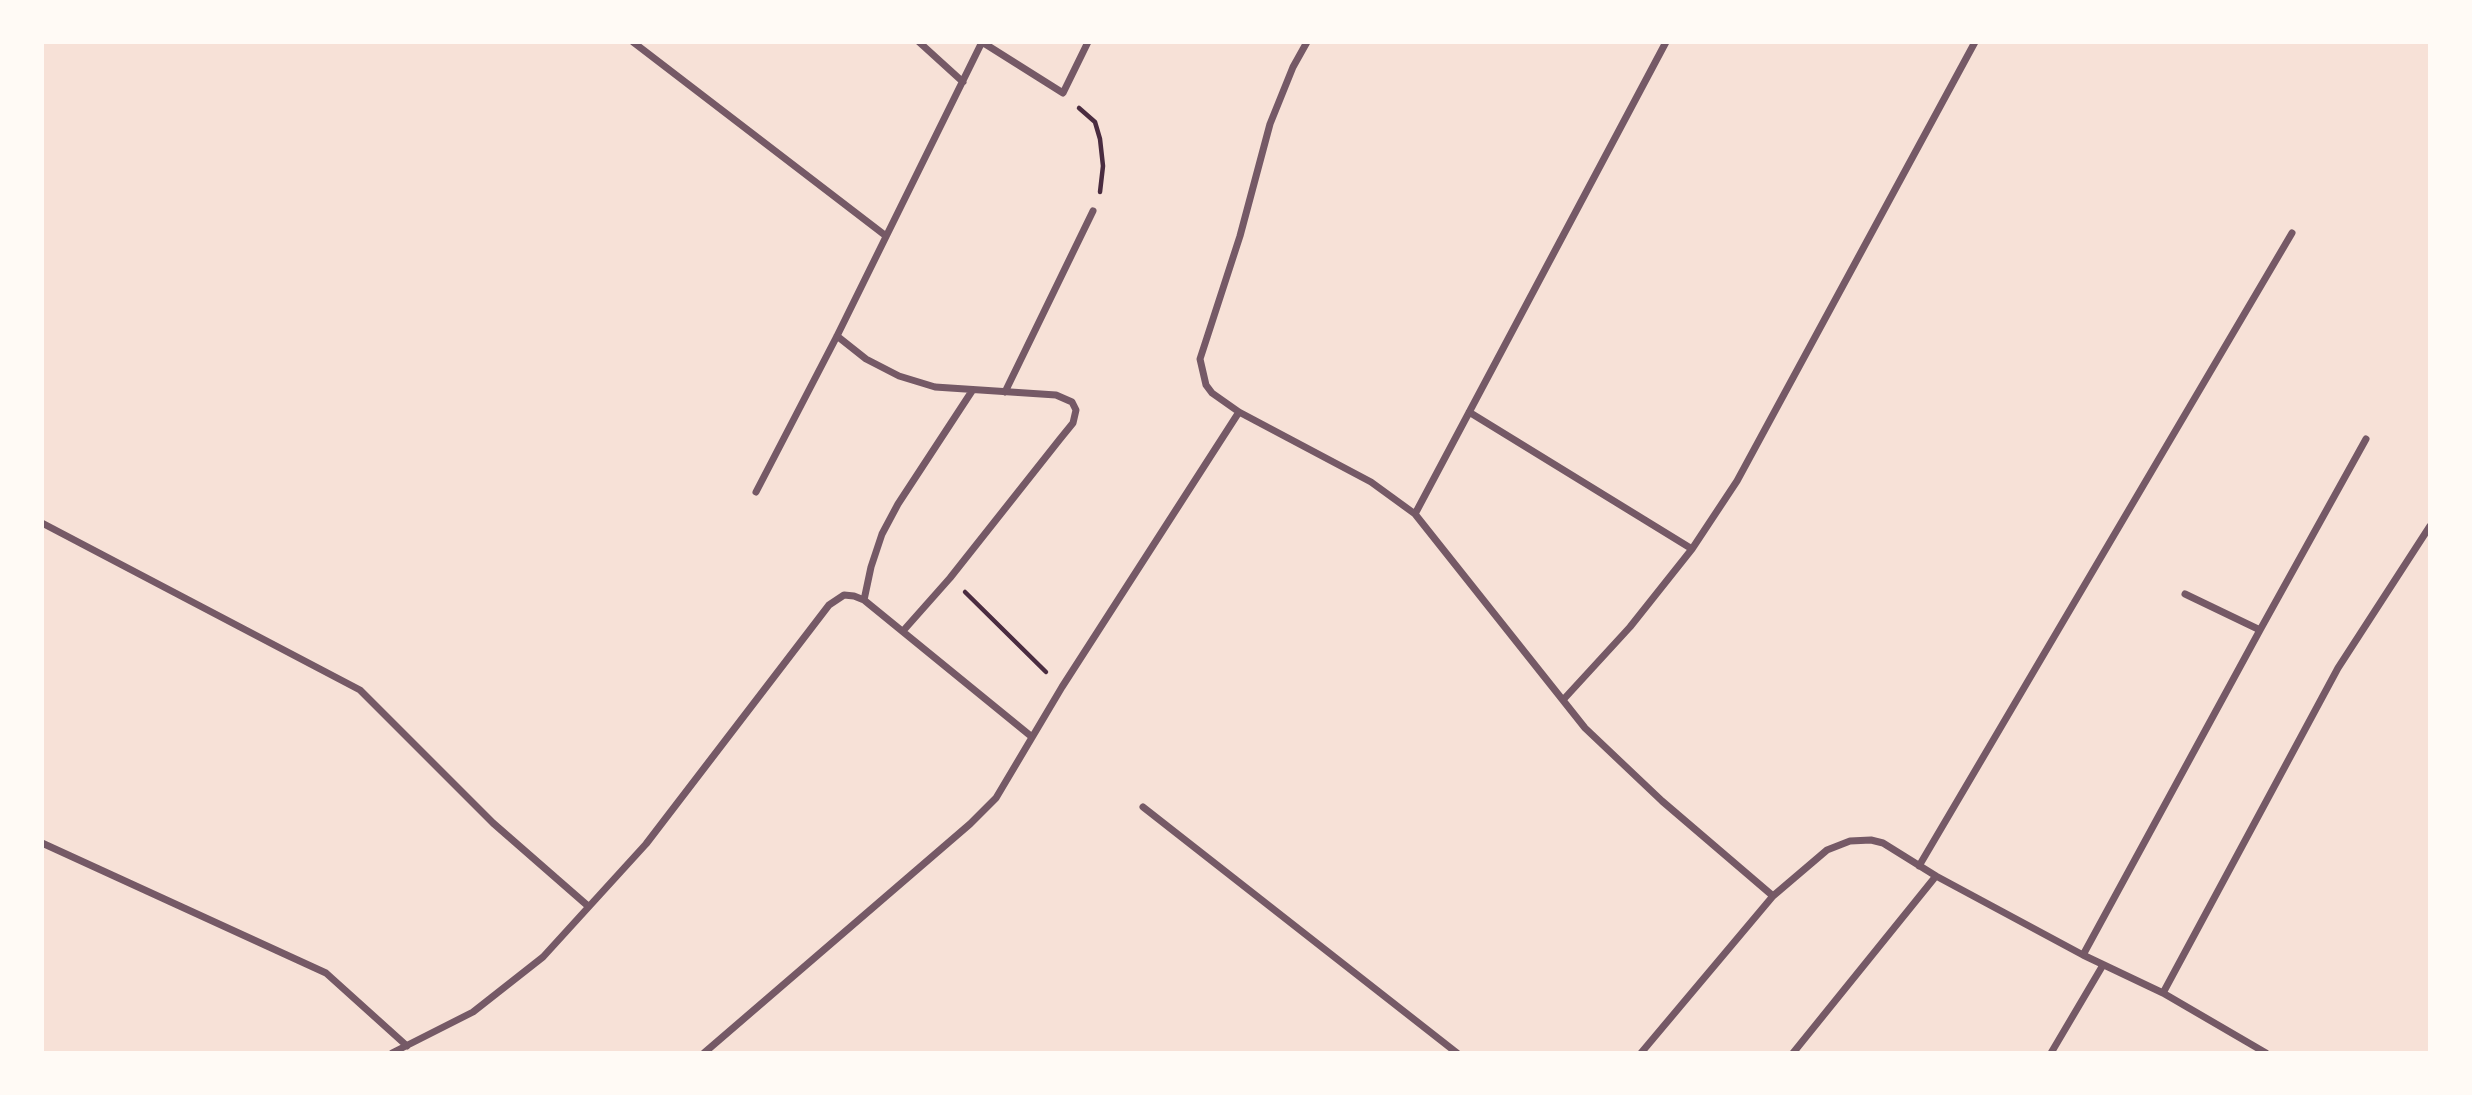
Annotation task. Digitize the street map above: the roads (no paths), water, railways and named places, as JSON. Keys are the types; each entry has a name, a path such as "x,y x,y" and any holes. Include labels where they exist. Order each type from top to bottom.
{"street":[{"path":"633,42 886,236"},
{"path":"919,42 963,82"},
{"path":"756,492 837,336 982,42 1063,93 1088,42"},
{"path":"1307,42 1270,124 1240,236 1200,359 1206,385 1212,393 1239,412 1371,482 1415,514 1585,728 1661,801 1773,895"},
{"path":"1415,514 1666,42"},
{"path":"1563,700 1630,627 1692,549 1737,481 1975,42"},
{"path":"1005,391 1093,211"},
{"path":"1919,866 2292,233"},
{"path":"837,336 866,359 899,376 935,387 1065,398 1074,405 1076,417 1067,431 950,578 903,631"},
{"path":"864,600 871,567 898,504 972,391"},
{"path":"707,1050 970,824 996,798 1062,687 1239,412"},
{"path":"1469,412 1692,549"},
{"path":"2083,955 2366,439"},
{"path":"42,523 360,690 492,822 588,906"},
{"path":"2163,993 2338,668 2430,526"},
{"path":"2185,594 2259,630"},
{"path":"392,1053 473,1012 543,957 646,845 829,605 844,595 864,600 1032,737"},
{"path":"1143,807 1457,1053"},
{"path":"1641,1053 1773,895 1827,849 1850,841 1871,840 1883,843 1936,876 2083,955 2163,993 2266,1053"},
{"path":"42,843 326,973 407,1046"},
{"path":"1793,1053 1936,876"},
{"path":"2051,1053 2103,965"},
{"path":"707,1050 717,1053"}]}
